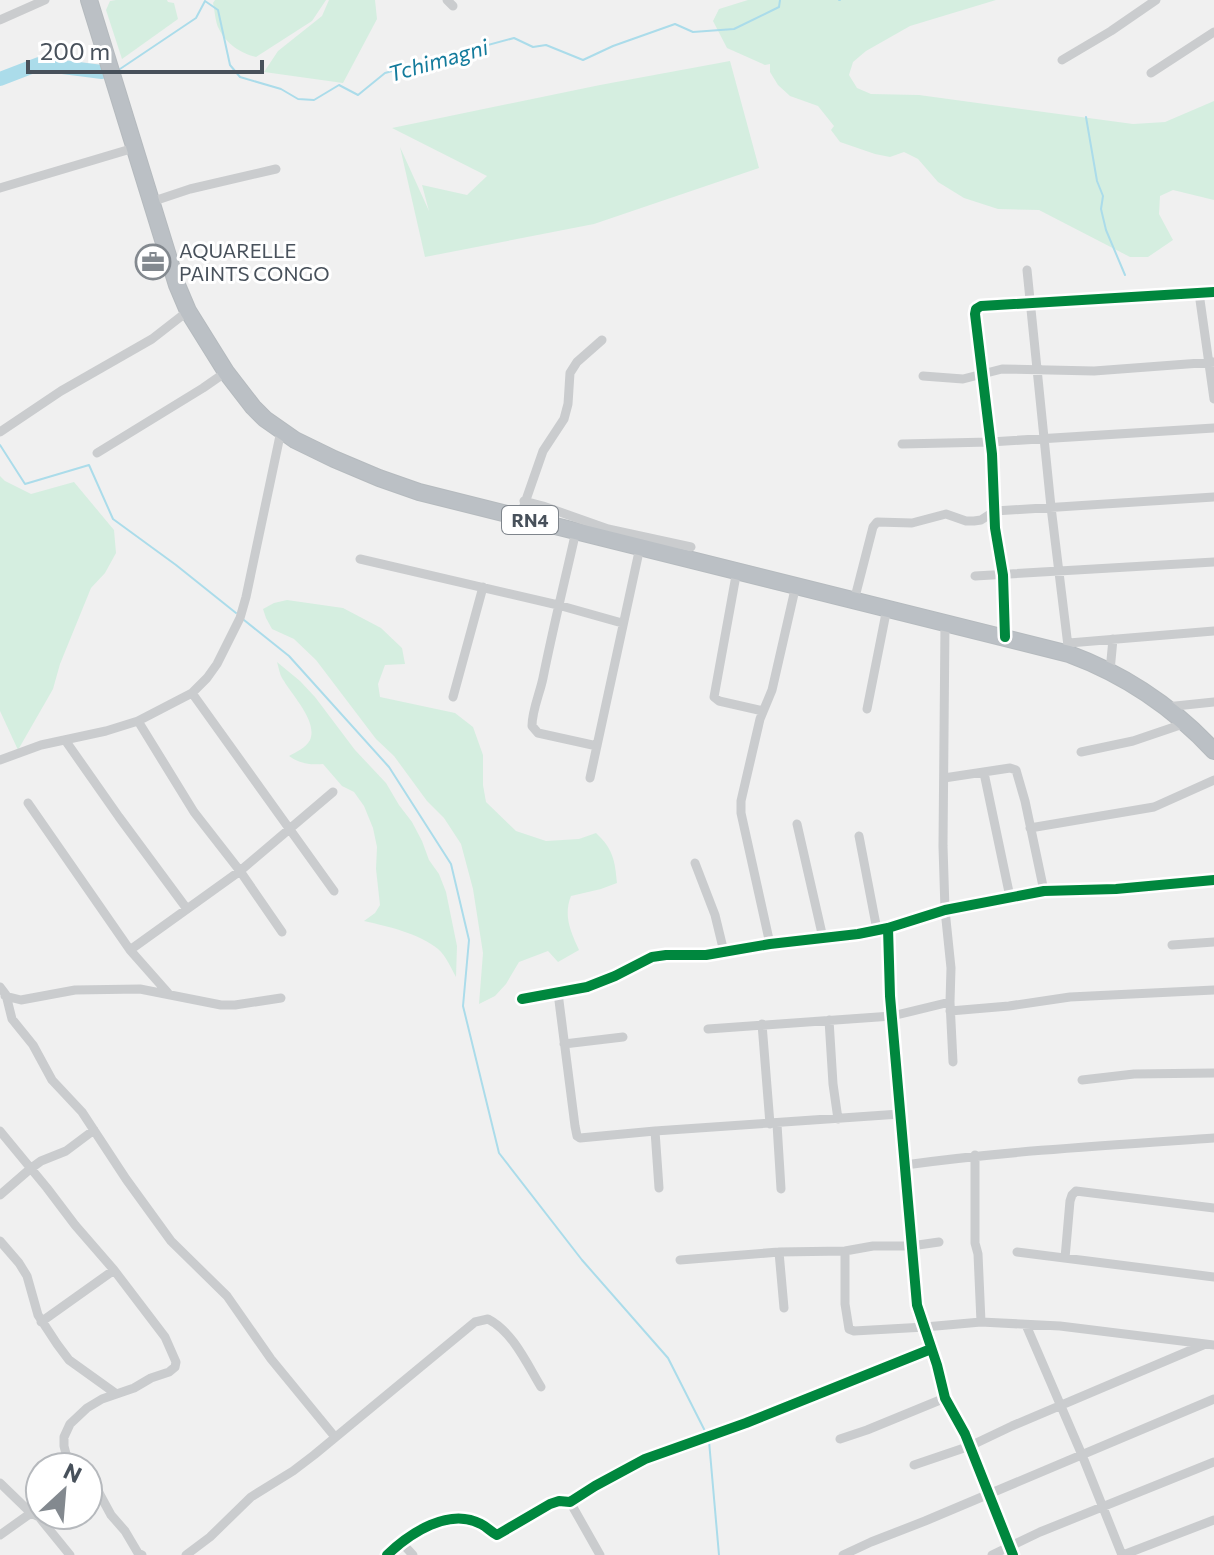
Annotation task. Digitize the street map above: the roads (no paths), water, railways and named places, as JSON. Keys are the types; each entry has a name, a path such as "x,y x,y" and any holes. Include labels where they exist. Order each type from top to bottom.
{"highway":[{"name":"RN4","path":"89,0 174,275 188,311 226,372 253,407 281,431 379,478 419,492 522,509 576,531 945,623 1069,649 1148,693 1186,723 1214,751"}],"street":[{"path":"0,20 45,0"},
{"path":"1062,60 1156,0"},
{"path":"1151,73 1214,32"},
{"path":"0,188 134,148"},
{"path":"151,202 190,189 276,169"},
{"path":"1027,270 1069,649 1113,639 1214,631"},
{"path":"1005,637 1003,575 976,309 981,306 1214,292"},
{"path":"1199,293 1214,399"},
{"path":"0,432 61,391 143,345 188,311"},
{"path":"602,340 577,362 570,373 564,419 543,451 522,509 543,506 608,529 691,547"},
{"path":"923,376 963,379 1002,369 1094,371 1211,362"},
{"path":"97,453 226,372"},
{"path":"902,444 990,442 1214,428"},
{"path":"0,760 41,745 138,721 192,693 207,678 240,618 281,431"},
{"path":"854,601 873,527 877,522 912,523 946,514 974,521 995,511 1214,497"},
{"path":"576,531 532,726 538,733 597,746"},
{"path":"590,778 640,547"},
{"path":"360,559 622,623"},
{"path":"975,576 1214,562"},
{"path":"737,570 714,697 719,701 763,711"},
{"path":"770,944 741,801 763,711 771,696 796,585"},
{"path":"453,697 483,587"},
{"path":"867,709 887,608"},
{"path":"945,623 945,910 951,968 953,1062"},
{"path":"1110,671 1113,639"},
{"path":"192,693 334,891"},
{"path":"1166,707 1214,702"},
{"path":"138,721 194,812 282,932"},
{"path":"1081,752 1133,741 1186,723"},
{"path":"65,740 187,909"},
{"path":"944,778 1010,768 1016,770 1044,891"},
{"path":"984,773 1010,897"},
{"path":"1030,828 1154,807 1214,780"},
{"path":"130,950 240,871 333,792"},
{"path":"28,803 130,950 168,994"},
{"path":"797,824 823,938"},
{"path":"859,836 877,930"},
{"path":"695,863 715,915 724,952"},
{"path":"522,999 587,987 652,957 706,955 877,930 945,910 1044,891 1116,889 1214,880"},
{"path":"888,928 892,1016 917,1305 945,1398 970,1446 1011,1551"},
{"path":"1172,945 1214,942"},
{"path":"2,993 21,1000 75,990 140,989 221,1005 281,998"},
{"path":"708,1029 892,1016 950,1006 1009,1006 1070,997 1214,990"},
{"path":"2,993 12,1019 33,1045 52,1080 82,1112 171,1241 227,1296 271,1359 335,1437"},
{"path":"558,993 575,1126 580,1138 900,1114"},
{"path":"829,1020 838,1119"},
{"path":"762,1024 781,1189"},
{"path":"564,1044 623,1037"},
{"path":"1082,1080 1134,1074 1214,1073"},
{"path":"0,1195 41,1161 66,1151 94,1130"},
{"path":"0,1131 114,1270 165,1337 176,1362 169,1372 115,1393 87,1408 65,1432 66,1451"},
{"path":"655,1131 659,1188"},
{"path":"905,1165 975,1155 1214,1138"},
{"path":"975,1155 975,1243 981,1322"},
{"path":"1065,1258 1070,1201 1076,1191 1214,1208"},
{"path":"0,1241 27,1276 41,1322 69,1360 115,1393"},
{"path":"680,1260 779,1252 845,1251 939,1242"},
{"path":"845,1251 845,1304 849,1329 854,1331 981,1322 1060,1326 1209,1345"},
{"path":"779,1252 784,1308"},
{"path":"1017,1252 1214,1277"},
{"path":"41,1322 114,1270"},
{"path":"186,1555 210,1537 251,1497 293,1471 475,1322 482,1319 493,1321 509,1336 541,1387"},
{"path":"1026,1325 1122,1555 1214,1520"},
{"path":"914,1465 970,1446 1209,1345"},
{"path":"387,1555 401,1542 441,1520 455,1518 484,1525 497,1535 550,1504 570,1502 645,1459 746,1423 931,1349"},
{"path":"840,1439 945,1398"},
{"path":"843,1555 863,1551 871,1542 1214,1399"},
{"path":"992,1555 1011,1551 1103,1507 1214,1462"},
{"path":"0,1483 24,1506"},
{"path":"104,1502 142,1555"},
{"path":"570,1502 600,1555"},
{"path":"0,1535 24,1518"},
{"path":"50,1531 70,1555"},
{"path":"401,1542 413,1555"}],"waterway":[{"name":"Tchimagni","path":"120,69 196,18 205,1 218,10 230,65 240,77 281,89 298,99 314,100 339,85 358,95 385,73 514,38 533,47 546,45 583,60 675,24 693,32 734,29 779,7 780,0"},
{"name":"Tchimagni","path":"0,79 39,64 102,72"},
{"path":"1086,117 1097,181 1103,196 1101,209 1106,230 1125,275"},
{"path":"0,445 25,484 89,465 113,519 236,613"},
{"path":"244,620 289,656 389,767 451,864 469,940 463,1006 499,1153 582,1260 668,1358 707,1435"},
{"path":"709,1441 719,1555"}],"place":[{"name":"AQUARELLE PAINTS CONGO","path":"153,262"}]}
